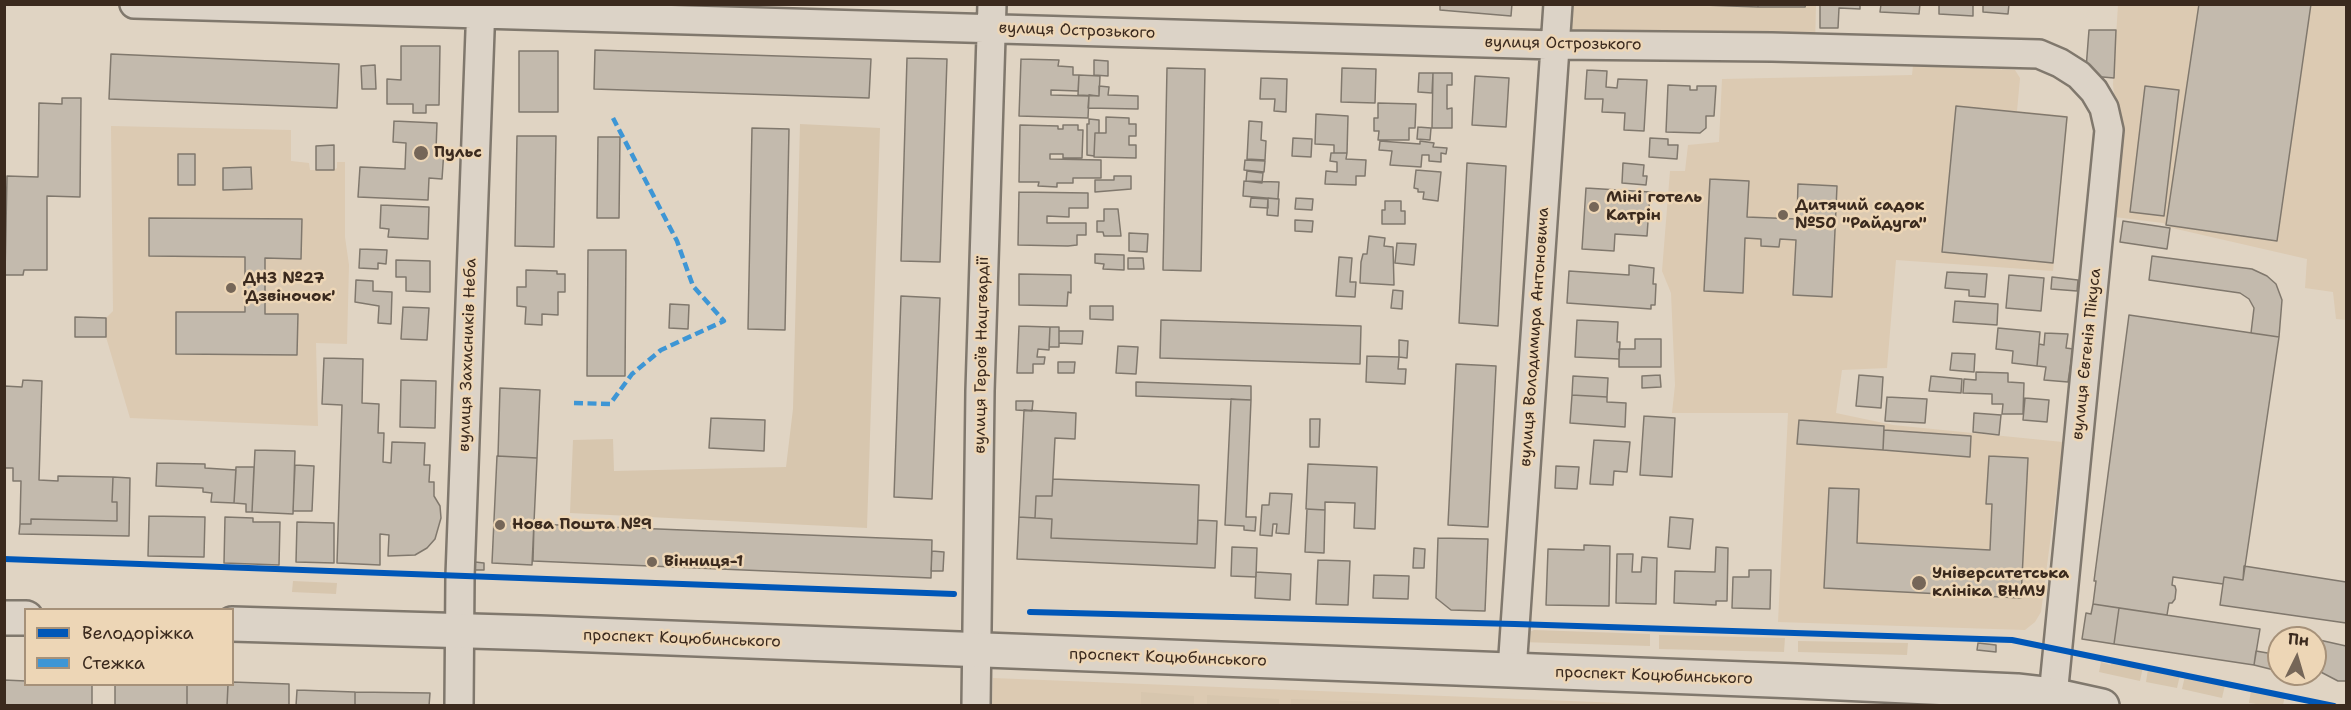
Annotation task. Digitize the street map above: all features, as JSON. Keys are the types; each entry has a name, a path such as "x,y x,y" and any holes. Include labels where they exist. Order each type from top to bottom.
{"main road":[{"path":"4,618 24,618"},
{"name":"проспект Коцюбинського","path":"234,624 460,630 1808,681 2102,705"}],"street":[{"name":"вулиця Острозького","path":"135,4 991,17 1555,45 1784,47 2020,53"},
{"name":"вулиця Володимира Антоновича","path":"1512,670 1558,4"},
{"name":"вулиця Захисників Неба","path":"459,705 460,576 481,10"},
{"name":"вулиця Героїв Нацгвардії","path":"976,705 980,391 991,17"},
{"name":"вулиця Євгенія Пікуса","path":"2020,53 2039,54 2079,75 2094,91 2104,108 2109,130 2052,700"}],"shaded area":[{"path":"1560,5 1816,5 1815,47 1557,43"},
{"path":"2118,5 2346,5 2346,320 2336,319 2333,292 2305,288 2307,259 2172,228 2163,223 2106,216 2117,125 2113,84"},
{"path":"1913,65 2015,70 2020,78 2017,111 2068,116 2053,271 1896,260 1887,368 1842,370 1836,413 1893,425 2063,442 2041,612 2035,622 2025,630 1778,622 1788,413 1672,413 1675,385 1671,293 1662,271 1670,171 1685,171 1688,145 1719,142 1722,79 1912,75"},
{"path":"800,124 880,128 867,528 570,513 573,440 613,439 614,471 786,467 793,409"},
{"name":"ДНЗ №27 'Дзвіночок'","path":"111,126 291,130 291,161 309,163 310,170 334,170 337,168 337,162 345,162 345,237 349,265 347,344 316,343 318,426 130,418 106,337 106,318 113,311"},
{"path":"293,581 337,583 336,594 292,592"},
{"path":"1534,630 1650,634 1650,646 1521,642 1527,633"},
{"path":"1659,635 1785,638 1784,652 1659,649"},
{"path":"1798,641 1908,643 1907,655 1798,652"},
{"path":"2112,661 2143,667 2140,681 2099,672 2101,662 2111,665"},
{"path":"2148,669 2180,675 2177,688 2146,682"},
{"path":"2185,676 2225,685 2222,698 2182,689"},
{"path":"993,678 1670,705 992,706"},
{"path":"2251,690 2285,696 2283,705 2249,703"},
{"path":"1141,692 1194,696 1194,705 1141,704"},
{"path":"1207,695 1279,699 1279,705 1207,705"},
{"path":"1291,699 1469,705 1291,706"}],"building":[{"path":"1434,4 1512,4 1511,16 1440,10 1440,5"},
{"path":"1675,4 1758,4 1758,7"},
{"path":"1758,4 1806,4 1805,7 1758,7"},
{"path":"1820,4 1860,4 1860,9 1839,8 1838,28 1820,28"},
{"path":"1881,4 1920,4 1919,14 1880,12"},
{"path":"1939,4 1973,4 1973,16 1939,14"},
{"path":"1983,4 2009,4 2008,14 1983,12"},
{"path":"2199,4 2311,4 2277,241 2166,225"},
{"path":"2089,30 2116,30 2114,78 2091,76 2086,69"},
{"path":"401,46 440,46 439,105 426,105 426,113 413,113 413,104 387,104 387,79 401,80"},
{"path":"595,50 871,59 869,98 594,89"},
{"path":"519,51 558,51 558,112 519,112"},
{"path":"111,54 339,64 337,108 109,99"},
{"path":"907,58 947,59 940,262 901,261"},
{"path":"1021,59 1059,60 1058,66 1073,67 1073,75 1079,75 1078,91 1051,90 1051,95 1089,96 1088,118 1019,116"},
{"path":"1094,60 1108,61 1108,76 1094,75"},
{"path":"375,65 376,89 362,89 361,66"},
{"path":"1167,68 1205,69 1201,271 1163,270"},
{"path":"1342,68 1376,69 1375,103 1341,102"},
{"path":"1587,70 1607,71 1606,87 1617,88 1618,79 1647,80 1644,131 1624,130 1625,113 1602,112 1603,99 1585,99"},
{"path":"1419,73 1433,73 1432,93 1418,92"},
{"path":"1433,73 1452,73 1452,85 1447,85 1447,109 1452,108 1452,128 1432,128"},
{"path":"1079,75 1100,76 1099,96 1078,95"},
{"path":"1475,76 1509,78 1506,127 1472,125"},
{"path":"1261,78 1287,79 1286,112 1274,111 1275,99 1260,99"},
{"path":"1668,85 1690,86 1690,90 1697,90 1697,86 1716,86 1714,116 1706,116 1706,128 1700,133 1666,132"},
{"path":"1099,86 1109,87 1108,95 1138,96 1138,109 1088,108 1089,95 1099,96"},
{"path":"2145,86 2179,90 2164,216 2130,212"},
{"path":"62,98 81,98 80,197 47,196 47,270 24,270 23,275 5,275 7,176 38,177 39,103 62,104"},
{"path":"1378,103 1416,104 1415,128 1409,128 1409,140 1378,140 1379,131 1374,131 1374,118 1378,118"},
{"path":"1956,106 2067,117 2053,263 1942,252"},
{"path":"1316,114 1348,116 1347,153 1334,153 1334,145 1315,144"},
{"path":"1106,117 1129,118 1129,124 1136,124 1136,136 1129,136 1129,145 1136,145 1136,158 1094,157 1095,133 1106,133"},
{"path":"1089,119 1099,120 1099,133 1095,133 1094,156 1087,155"},
{"path":"394,121 437,123 436,150 444,150 442,179 429,178 428,200 358,197 360,167 405,169 406,143 393,142"},
{"path":"1249,121 1262,122 1261,140 1266,141 1265,160 1247,159"},
{"path":"1020,125 1058,126 1058,129 1063,129 1063,125 1078,125 1078,130 1083,130 1082,158 1063,158 1063,154 1050,154 1050,159 1101,160 1101,178 1073,178 1073,183 1057,183 1057,187 1038,186 1039,182 1019,182"},
{"path":"1418,127 1431,128 1430,140 1417,139"},
{"path":"752,128 789,129 785,330 748,329"},
{"path":"517,136 556,136 554,247 515,246"},
{"path":"598,137 620,137 619,218 597,218"},
{"path":"1293,138 1312,139 1311,157 1292,156"},
{"path":"1650,138 1668,139 1668,145 1678,145 1677,159 1649,157"},
{"path":"1380,141 1420,144 1420,141 1434,143 1433,147 1447,148 1446,154 1441,153 1441,162 1429,161 1429,155 1422,155 1421,167 1390,165 1392,151 1379,150"},
{"path":"334,145 334,170 316,170 316,146"},
{"path":"1331,153 1347,153 1346,159 1366,160 1365,176 1356,176 1356,185 1325,184 1326,171 1337,172 1337,162 1330,161"},
{"path":"178,154 195,154 195,185 178,185"},
{"path":"1245,160 1265,161 1264,172 1244,170"},
{"path":"1467,163 1506,166 1498,326 1459,323"},
{"path":"1623,163 1644,165 1643,176 1647,176 1646,185 1622,183"},
{"path":"251,167 252,189 223,190 223,168"},
{"path":"1416,170 1441,172 1438,201 1423,199 1424,192 1418,192 1418,189 1414,188"},
{"path":"1247,171 1263,173 1262,183 1246,181"},
{"path":"1114,176 1131,176 1131,189 1095,192 1095,180 1114,180"},
{"path":"1710,179 1749,181 1747,217 1797,219 1798,184 1837,186 1832,297 1793,295 1796,240 1780,239 1779,247 1761,246 1761,239 1745,238 1743,293 1704,291"},
{"path":"1244,181 1279,182 1278,199 1243,196"},
{"path":"1586,188 1650,192 1647,236 1615,234 1614,251 1582,249"},
{"path":"1019,192 1088,193 1088,208 1069,208 1069,217 1047,216 1047,223 1086,223 1086,235 1077,235 1077,245 1018,245"},
{"path":"1251,198 1268,199 1268,208 1250,207"},
{"path":"1268,198 1279,199 1278,216 1267,215"},
{"path":"1296,198 1313,199 1312,210 1295,209"},
{"path":"1385,201 1401,201 1401,211 1405,211 1405,224 1382,224 1382,210 1385,210"},
{"path":"381,205 429,207 428,239 388,237 389,229 380,228"},
{"path":"1104,209 1118,209 1121,236 1104,236 1103,232 1097,232 1097,221 1104,221"},
{"path":"149,218 302,219 301,259 265,258 265,314 298,314 297,355 176,354 176,312 245,312 245,257 149,256"},
{"path":"1295,220 1313,221 1312,232 1295,231"},
{"path":"2123,221 2170,228 2167,249 2120,242"},
{"path":"1129,233 1148,234 1147,252 1129,251"},
{"path":"1369,236 1385,238 1384,246 1393,247 1394,285 1360,283 1361,262 1363,254 1367,254"},
{"path":"1397,243 1416,244 1414,265 1395,263"},
{"path":"360,249 387,250 386,264 378,263 378,269 359,268"},
{"path":"588,250 626,250 625,376 587,376"},
{"path":"1095,254 1124,255 1124,270 1103,269 1104,264 1095,263"},
{"path":"2152,256 2252,269 2267,276 2276,284 2282,300 2279,337 2251,333 2254,308 2249,299 2240,293 2149,280"},
{"path":"1339,257 1352,258 1350,282 1356,282 1355,297 1336,296"},
{"path":"1128,258 1143,258 1144,269 1128,269"},
{"path":"396,260 430,261 430,292 406,291 406,277 396,277"},
{"path":"1629,265 1654,268 1655,305 1651,305 1651,309 1567,303 1569,271 1629,275"},
{"path":"526,270 557,271 557,274 565,274 565,292 558,292 558,315 542,314 542,325 525,324 526,307 517,306 517,287 526,287"},
{"path":"1947,272 1987,274 1985,297 1969,296 1969,290 1945,288"},
{"path":"1019,274 1071,275 1071,293 1068,292 1067,306 1019,305"},
{"path":"2009,275 2044,278 2041,311 2006,308"},
{"path":"2052,277 2078,280 2077,291 2051,289"},
{"path":"356,280 373,281 373,291 392,292 391,324 378,323 379,306 355,302"},
{"path":"1393,290 1403,291 1402,309 1391,308"},
{"path":"901,296 940,298 932,499 894,497"},
{"path":"1955,301 1998,304 1997,325 1953,322"},
{"path":"670,304 689,305 688,329 669,328"},
{"path":"1090,306 1113,306 1113,320 1090,319"},
{"path":"403,307 429,308 427,340 401,339"},
{"path":"2129,315 2279,337 2243,580 2224,577 2223,584 2173,577 2172,585 2176,590 2175,599 2169,603 2167,615 2093,604 2096,581 2094,581"},
{"path":"75,317 106,318 106,337 75,337"},
{"path":"1161,320 1361,326 1360,364 1160,358"},
{"path":"1577,320 1618,322 1619,359 1575,357"},
{"path":"1019,326 1050,327 1049,350 1038,349 1037,357 1045,357 1044,364 1033,364 1033,373 1017,373"},
{"path":"1050,327 1059,327 1059,347 1049,347"},
{"path":"1998,328 2040,332 2037,366 2012,363 2013,351 1996,349"},
{"path":"1059,331 1083,331 1082,344 1059,343"},
{"path":"2045,333 2068,334 2066,348 2073,349 2068,382 2044,380 2046,367 2037,366 2039,344 2044,345"},
{"path":"1635,339 1661,339 1661,367 1619,367 1619,349 1635,349"},
{"path":"1399,340 1408,341 1407,358 1399,357"},
{"path":"1118,346 1138,347 1136,374 1116,373"},
{"path":"1952,353 1975,354 1974,372 1950,370"},
{"path":"1367,356 1399,357 1398,369 1406,369 1405,384 1366,382"},
{"path":"324,358 363,359 362,403 379,404 378,433 384,433 383,462 391,463 392,442 425,443 424,465 430,465 429,482 434,482 434,496 440,506 441,518 435,539 427,548 415,555 388,556 389,535 380,534 380,565 337,563 342,405 322,404"},
{"path":"1058,362 1075,362 1074,373 1058,373"},
{"path":"1456,364 1496,366 1488,527 1448,525"},
{"path":"1976,372 2008,373 2008,382 2024,383 2023,414 2002,414 2003,404 1992,404 1992,394 1963,393 1964,379 1976,380"},
{"path":"1660,375 1661,387 1642,388 1642,376"},
{"path":"1859,375 1883,377 1881,408 1856,406"},
{"path":"1573,376 1608,378 1607,397 1572,395"},
{"path":"1931,376 1962,379 1961,393 1929,391"},
{"path":"23,380 42,381 39,480 58,481 58,476 113,477 112,502 117,502 117,521 31,519 31,524 20,524 21,481 13,481 13,468 4,468 4,386 22,387"},
{"path":"401,380 436,381 435,428 400,427"},
{"path":"1136,382 1251,386 1251,400 1136,396"},
{"path":"500,388 540,390 537,458 498,456"},
{"path":"1572,395 1607,397 1607,402 1626,403 1625,427 1570,423"},
{"path":"1887,397 1927,399 1925,423 1885,421"},
{"path":"2025,398 2049,400 2047,422 2023,420"},
{"path":"1231,399 1251,400 1246,517 1256,517 1255,531 1244,530 1244,526 1225,525"},
{"path":"1016,401 1033,401 1032,411 1016,410"},
{"path":"1024,410 1076,413 1075,439 1055,438 1052,496 1036,496 1035,518 1019,517"},
{"path":"1974,413 2001,415 1999,435 1973,432"},
{"path":"1644,416 1675,418 1672,477 1640,475"},
{"path":"711,418 765,420 764,451 709,448"},
{"path":"1310,419 1320,419 1319,447 1310,447"},
{"path":"1799,420 1884,426 1883,450 1797,444"},
{"path":"1884,430 1971,436 1970,457 1883,450"},
{"path":"1594,440 1630,442 1627,472 1614,471 1613,485 1590,484"},
{"path":"255,450 295,451 293,514 252,512"},
{"path":"497,456 537,458 532,565 492,563"},
{"path":"1989,456 2028,458 2021,598 1824,588 1829,488 1859,489 1857,543 1990,550 1992,504 1986,504"},
{"path":"157,463 205,464 205,468 236,470 234,503 211,502 212,493 203,492 203,488 156,486"},
{"path":"1308,464 1377,467 1375,529 1354,528 1355,503 1325,502 1325,510 1306,509"},
{"path":"295,465 314,466 312,511 293,511"},
{"path":"1556,466 1579,467 1577,489 1555,488"},
{"path":"236,467 254,467 252,512 246,512 246,504 234,503"},
{"path":"113,477 130,478 129,536 19,534 20,524 31,524 31,519 117,521 117,502 112,502"},
{"path":"1053,479 1199,485 1197,544 1051,538 1052,519 1035,518 1036,496 1052,496"},
{"path":"1270,493 1292,494 1289,534 1276,533 1277,524 1273,524 1272,536 1260,535 1262,505 1269,505"},
{"path":"1307,509 1325,510 1324,553 1305,552"},
{"path":"149,516 205,517 204,557 148,556"},
{"path":"225,517 253,518 253,522 280,522 279,565 224,563"},
{"path":"1019,517 1052,519 1051,538 1197,544 1198,520 1217,521 1215,568 1017,559"},
{"path":"1670,517 1693,519 1690,549 1668,547"},
{"path":"297,522 334,523 334,563 296,562"},
{"path":"534,524 932,540 931,578 533,561"},
{"path":"1438,538 1488,539 1485,611 1451,610 1436,598"},
{"path":"1584,545 1610,546 1609,606 1546,605 1548,549 1584,550"},
{"path":"1232,547 1257,548 1256,577 1231,576"},
{"path":"1716,547 1728,548 1727,601 1716,601 1716,605 1674,603 1675,571 1715,572"},
{"path":"1414,548 1425,549 1424,568 1413,568"},
{"path":"932,551 944,552 943,571 931,571"},
{"path":"1617,554 1633,554 1632,572 1641,572 1642,557 1657,558 1656,604 1616,603"},
{"path":"1318,560 1350,561 1348,605 1316,604"},
{"path":"475,562 484,563 484,570 475,570"},
{"path":"2244,566 2346,582 2346,623 2220,605 2224,577 2243,580"},
{"path":"1749,570 1771,570 1770,609 1732,608 1733,577 1749,577"},
{"path":"1256,572 1291,574 1290,600 1255,598"},
{"path":"1374,575 1409,576 1408,599 1373,598"},
{"path":"2093,604 2119,608 2114,644 2082,639 2086,613 2091,614"},
{"path":"2119,608 2260,629 2254,665 2114,644"},
{"path":"2327,642 2346,646 2346,681 2338,681 2327,675"},
{"path":"1978,643 1996,645 1996,652 1977,650"},
{"path":"2256,651 2267,653 2267,668 2254,665"},
{"path":"4,680 24,681 24,686 92,686 92,706 4,706"},
{"path":"234,682 289,684 289,706 227,706 228,686 234,686"},
{"path":"115,686 187,686 187,706 115,706"},
{"path":"187,686 228,686 227,706 187,706"},
{"path":"297,690 355,692 355,706 296,706"},
{"path":"355,692 430,693 429,706 355,706"}],"marked path":[{"path":"574,403 610,404 632,374 661,350 724,321 693,286 677,241 613,118"}],"cycle path":[{"path":"4,559 954,594"},
{"path":"1030,612 1515,624 2012,640 2334,706"}],"place":[{"name":"Пульс","path":"421,153"},
{"name":"Міні готель Катрін","path":"1594,207"},
{"name":"Дитячий садок №50 \"Райдуга\"","path":"1783,215"},
{"name":"ДНЗ №27 'Дзвіночок'","path":"231,288"},
{"name":"Нова Пошта №9","path":"500,525"},
{"name":"Вінниця-1","path":"652,562"},
{"name":"Університетська клініка ВНМУ","path":"1919,583"}]}
